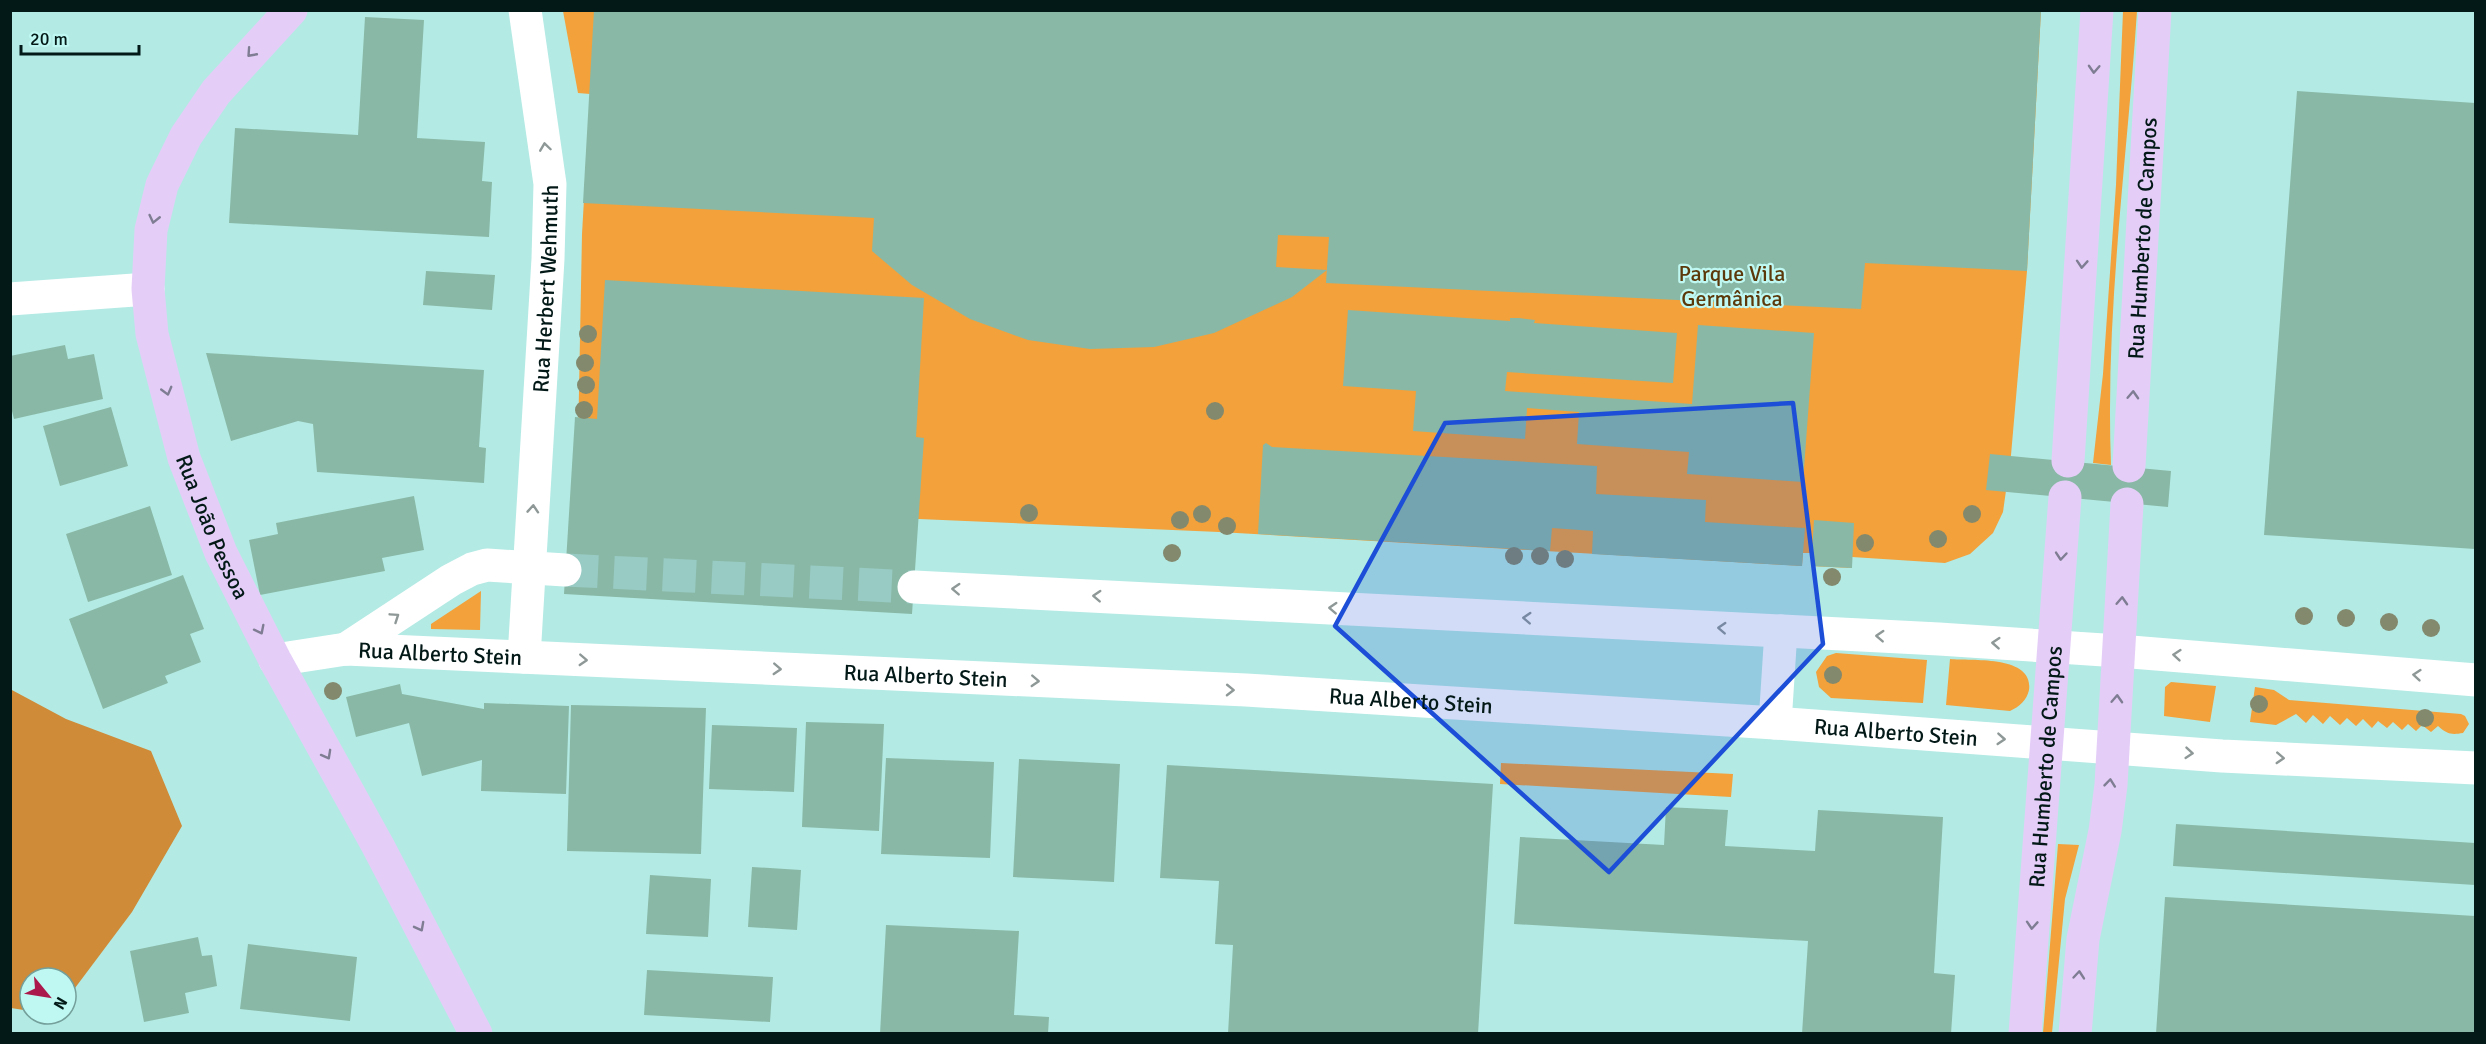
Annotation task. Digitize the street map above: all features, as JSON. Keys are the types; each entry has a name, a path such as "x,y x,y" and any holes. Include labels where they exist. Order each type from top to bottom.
{"main road":[{"name":"Rua João Pessoa","path":"291,10 216,92 186,136 162,185 151,230 148,289 152,334 184,458 221,553 275,660 378,846 476,1034"},
{"path":"2068,461 2097,10"},
{"name":"Rua Humberto de Campos","path":"2129,466 2155,10"},
{"name":"Rua Humberto de Campos","path":"2025,1034 2065,498"},
{"path":"2075,1034 2083,939 2105,831 2114,747 2127,504"}],"street":[{"name":"Rua Herbert Wehmuth","path":"524,657 548,259 550,184 525,10"},
{"path":"10,299 148,289"},
{"name":"Rua Alberto Stein","path":"346,650 451,580 472,569 487,564 565,570"},
{"path":"914,587 2053,646 2475,680"},
{"path":"1775,723 1781,631"},
{"name":"Rua Alberto Stein","path":"275,660 346,650 1246,690 2046,741 2222,756 2475,768"}],"highlighted area":[{"path":"1793,403 1823,644 1609,872 1335,626 1445,423"}],"green space":[{"name":"Parque Vila Germânica","path":"563,11 2041,11 2027,271 2011,455 2003,512 1993,533 1970,554 1945,563 1852,557 1852,568 1811,566 1811,553 1803,553 1802,566 1219,532 639,507 578,443 582,234 590,94 578,93"},
{"path":"2123,11 2137,11 2114,294 2110,408 2111,465 2093,463 2103,374 2116,185"},
{"path":"481,591 480,630 431,629 431,624"},
{"path":"1836,653 1927,660 1923,703 1831,698 1819,687 1816,672 1827,656"},
{"path":"1950,659 1986,660 2012,665 2022,671 2028,679 2029,690 2026,697 2010,711 1946,705"},
{"path":"2171,682 2216,686 2210,722 2164,716 2165,687"},
{"path":"2255,687 2274,690 2289,700 2461,714 2465,716 2469,724 2463,733 2455,734 2438,726 2431,732 2422,725 2416,731 2408,724 2402,730 2393,722 2387,728 2378,721 2372,728 2363,719 2356,726 2347,718 2340,725 2330,716 2323,724 2313,715 2306,723 2296,714 2276,725 2250,722"},
{"path":"1501,763 1733,774 1731,797 1500,784"},
{"path":"2058,844 2079,845 2065,899 2052,1033 2043,1033"}],"shaded area":[{"path":"10,689 66,719 151,751 182,826 132,912 78,984 78,966 18,966 18,1009 11,1008"}],"building":[{"path":"594,10 2041,10 2027,271 1865,263 1861,309 1326,283 1327,270 1292,297 1214,333 1154,347 1090,349 1028,340 970,319 912,285 872,251 874,218 583,203","holes":["1278,235 1329,237 1327,270 1276,267"]},
{"path":"365,17 424,20 417,138 485,142 482,181 492,182 489,237 229,223 235,128 358,135"},
{"path":"2297,91 2475,103 2475,549 2264,535"},
{"path":"426,271 495,275 492,310 423,305"},
{"path":"605,280 924,298 916,437 924,438 912,614 564,594 575,417 597,419"},
{"path":"1348,310 1510,321 1510,318 1519,318 1535,320 1534,323 1677,333 1673,383 1507,372 1505,391 1692,404 1698,325 1814,333 1803,482 1687,474 1689,452 1577,444 1579,412 1527,408 1525,439 1413,431 1416,391 1343,386"},
{"path":"65,345 68,359 94,354 103,399 14,419 10,403 10,356"},
{"path":"206,353 484,370 479,447 486,448 484,483 317,472 313,424 298,421 231,441"},
{"path":"111,407 128,466 60,486 43,426"},
{"path":"1266,443 1272,447 1597,466 1596,494 1706,500 1705,522 1805,528 1802,566 1592,554 1593,531 1552,528 1550,551 1258,534 1263,445"},
{"path":"1990,454 2171,471 2168,507 1986,490"},
{"path":"414,496 424,550 382,558 385,571 260,595 249,540 278,534 276,523"},
{"path":"150,506 172,575 88,602 66,534"},
{"path":"1814,520 1854,523 1852,568 1811,566"},
{"path":"183,575 204,629 190,634 201,662 165,676 168,683 103,709 69,619"},
{"path":"400,684 402,694 484,709 484,703 569,706 566,794 481,791 482,760 422,776 409,723 356,737 346,697"},
{"path":"571,705 706,708 701,854 567,851"},
{"path":"806,722 884,724 879,831 802,827"},
{"path":"712,725 797,728 794,792 709,789"},
{"path":"886,758 994,762 990,858 881,854"},
{"path":"1019,759 1120,764 1114,882 1013,877"},
{"path":"1167,765 1493,784 1478,1034 1228,1034 1233,945 1215,944 1219,881 1160,878"},
{"path":"1666,807 1728,810 1725,846 1815,851 1818,810 1943,817 1934,973 1955,975 1951,1034 1802,1034 1808,941 1514,924 1520,837 1664,845"},
{"path":"2176,824 2475,843 2475,885 2173,866"},
{"path":"752,867 801,870 797,930 748,927"},
{"path":"650,875 711,879 708,937 646,934"},
{"path":"2165,897 2475,916 2475,1034 2156,1034"},
{"path":"886,925 1019,931 1014,1015 1049,1017 1048,1034 880,1034"},
{"path":"198,937 202,956 212,955 217,986 185,993 189,1013 144,1022 130,951"},
{"path":"248,944 357,957 350,1021 240,1009"},
{"path":"647,970 773,977 770,1022 644,1015"}],"tunnel":[{"path":"565,570 914,587"}]}
